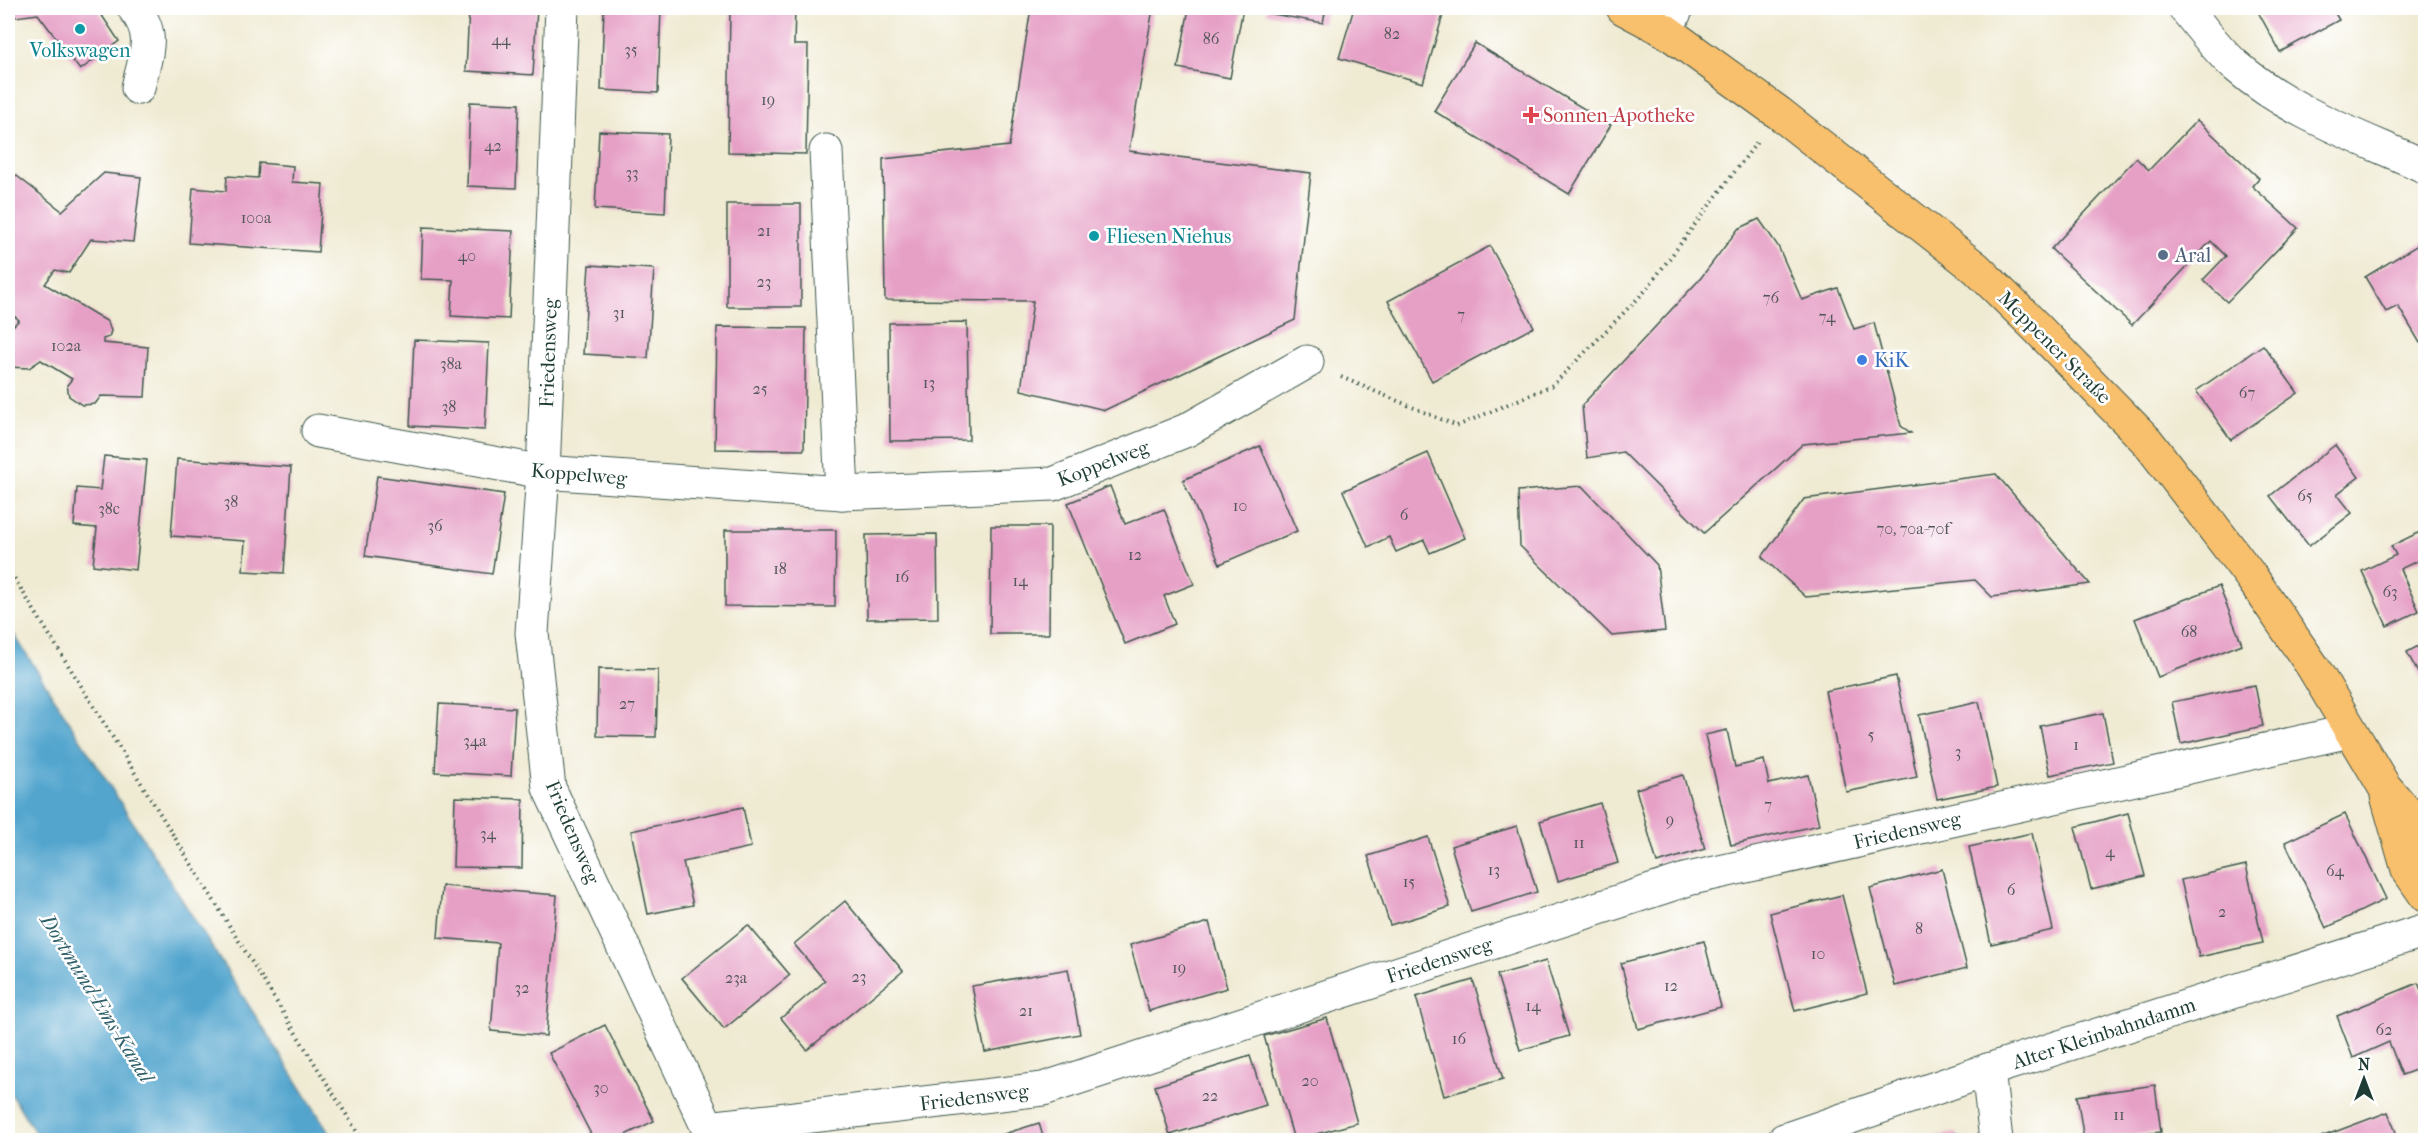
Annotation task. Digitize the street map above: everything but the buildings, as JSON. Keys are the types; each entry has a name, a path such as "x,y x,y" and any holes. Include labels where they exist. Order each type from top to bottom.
{"main road":[{"name":"Meppener Straße","path":"1623,8 1672,20 1779,113 1976,268 2147,441 2252,578 2313,667 2384,786 2426,835"},
{"name":"Meppener Straße","path":"2384,786 2408,870 2426,896"}],"street":[{"path":"134,8 145,22 149,33 138,88"},
{"name":"Friedensweg","path":"562,8 543,472 532,633 549,788 711,1134 1043,1089 1688,879 2350,731"},
{"path":"2185,8 2235,66 2281,99 2344,132 2426,167"},
{"path":"826,152 842,494"},
{"name":"Koppelweg","path":"318,431 543,472 842,494 1053,484 1187,430 1307,362"},
{"name":"Alter Kleinbahndamm","path":"1784,1140 1988,1070 2426,930"},
{"path":"1988,1070 1996,1140"}],"path":[{"path":"1307,362 1457,426 1552,385 1645,291 1779,113"},
{"path":"8,568 362,1140"}],"water":[{"name":"Dortmund-Ems-Kanal","path":"8,625 334,1140 40,1140 8,1089"}],"place":[{"name":"Volkswagen","path":"80,29"},
{"name":"Sonnen-Apotheke","path":"1531,115"},
{"name":"Fliesen Niehus","path":"1094,236"},
{"name":"Aral","path":"2163,255"},
{"name":"KiK","path":"1862,360"}]}
